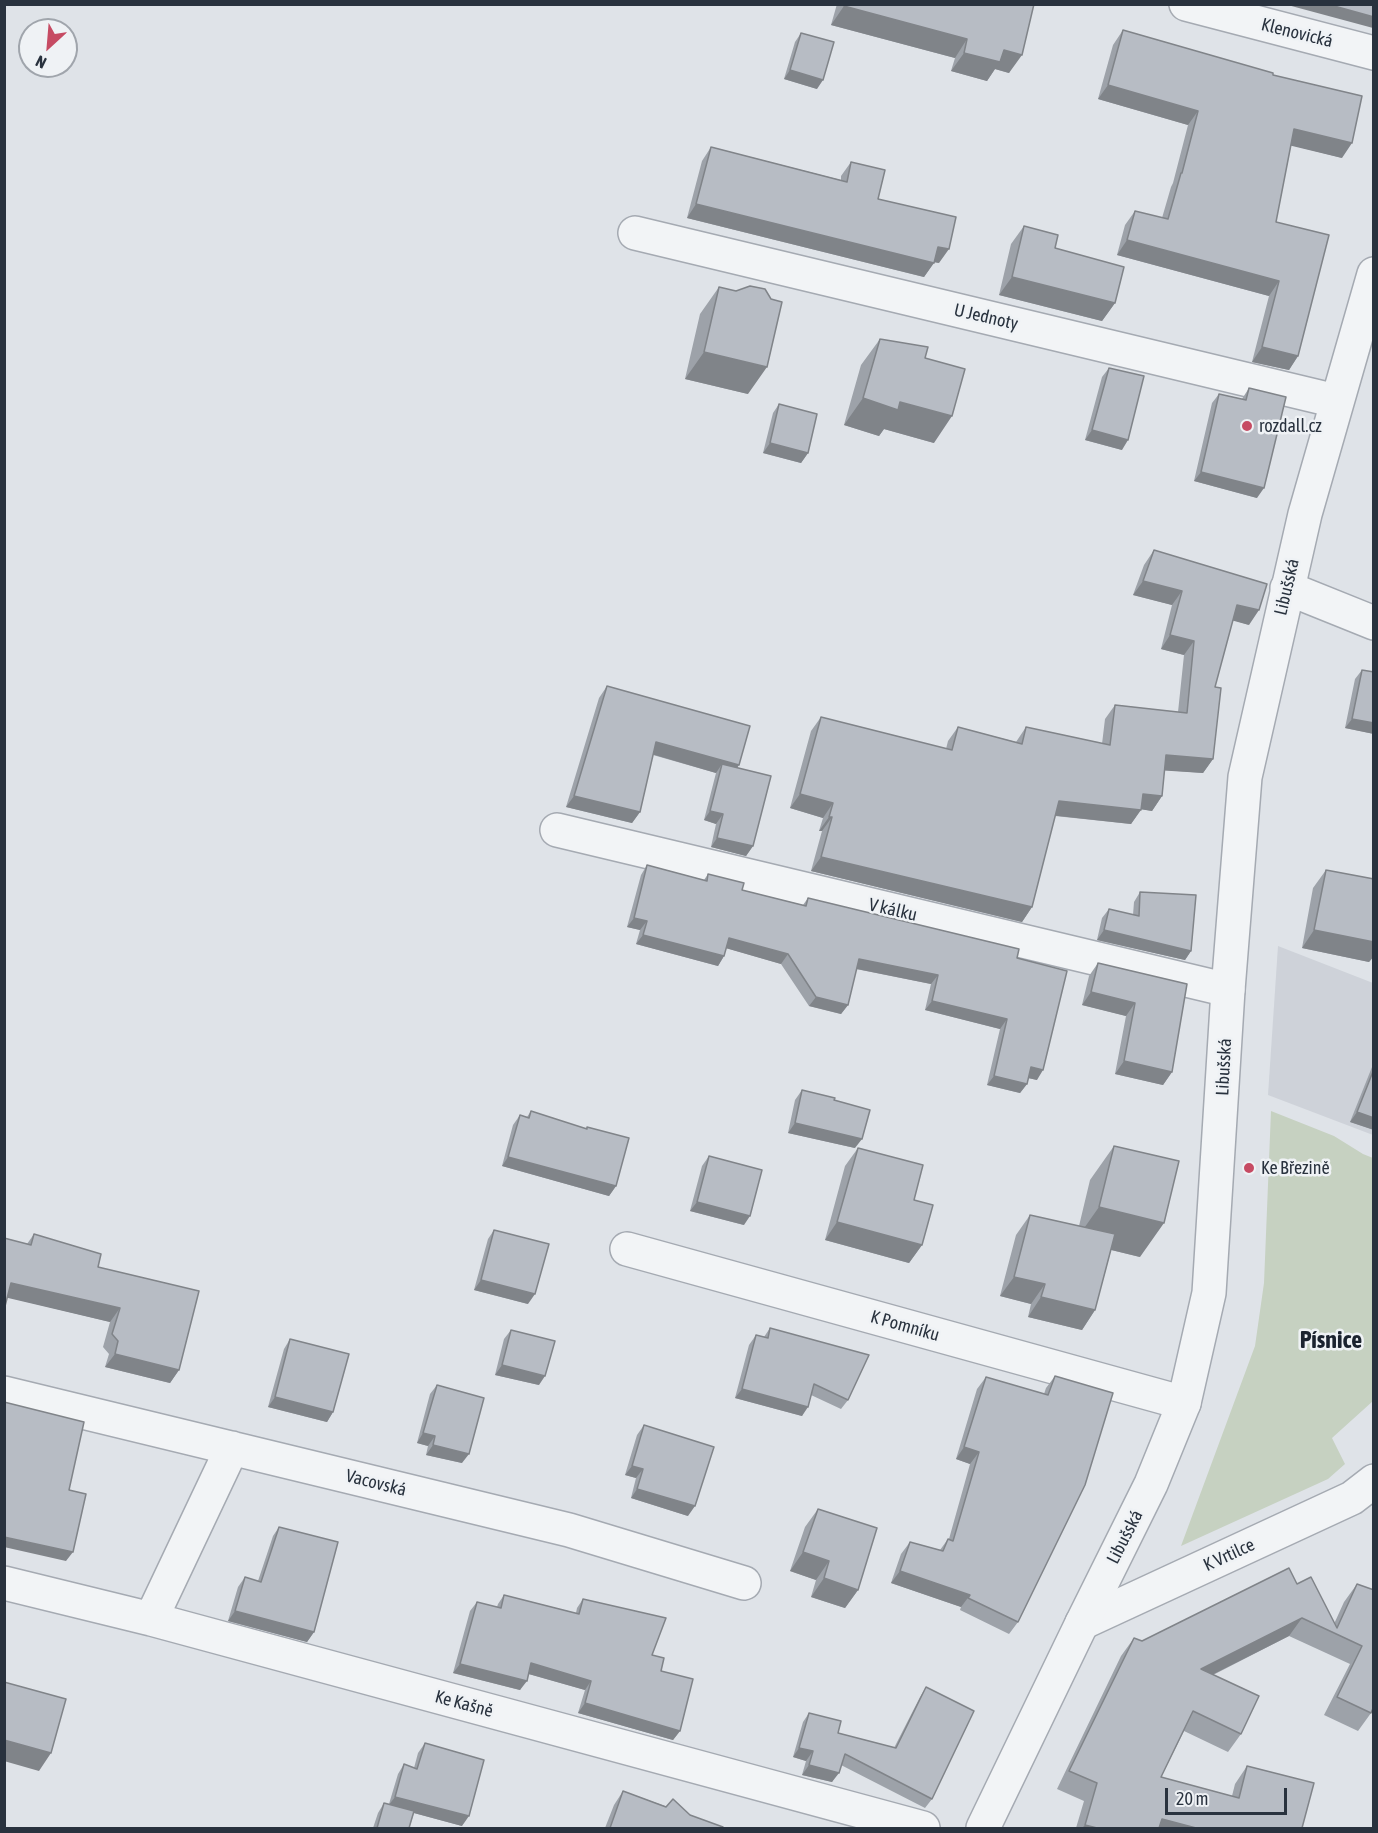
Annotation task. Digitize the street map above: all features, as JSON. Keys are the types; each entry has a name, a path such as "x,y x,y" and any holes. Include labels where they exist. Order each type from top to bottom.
{"street":[{"name":"Klenovická","path":"1186,4 1374,53"},
{"name":"U Jednoty","path":"635,233 1336,401"},
{"name":"Libušská","path":"983,1828 1151,1484 1184,1403 1209,1293 1228,990 1245,777 1305,514 1374,274"},
{"path":"1287,588 1374,623"},
{"name":"V kálku","path":"557,830 1228,990"},
{"name":"K Pomníku","path":"627,1249 1184,1403"},
{"name":"Vacovská","path":"4,1393 569,1530 744,1583"},
{"path":"151,1619 232,1448"},
{"name":"K Vrtilce","path":"1082,1623 1352,1498 1374,1481"},
{"name":"Ke Kašně","path":"4,1583 151,1619 923,1828"}],"shaded area":[{"path":"1278,946 1373,983 1373,1135 1268,1095"}],"green space":[{"path":"1271,1111 1334,1136 1373,1158 1373,1401 1332,1438 1345,1464 1328,1479 1181,1546 1255,1346 1264,1283"}],"building":[{"path":"845,4 1034,4 1022,55 1004,50 1000,62 964,53 967,39 844,6"},
{"path":"1327,4 1374,4 1374,17"},
{"path":"1123,30 1273,73 1273,75 1362,96 1352,143 1294,129 1276,222 1329,235 1298,356 1262,347 1279,281 1127,240 1135,211 1168,219 1198,111 1108,85"},
{"path":"801,33 834,42 823,80 790,70"},
{"path":"711,147 847,182 851,162 885,170 878,199 956,217 949,249 938,247 934,263 696,204"},
{"path":"1024,226 1058,235 1055,248 1124,267 1115,303 1012,277"},
{"path":"750,286 765,289 771,299 782,302 767,367 704,352 719,287 736,291"},
{"path":"880,339 928,347 925,358 965,369 952,416 900,402 898,410 863,398"},
{"path":"1109,368 1144,376 1128,440 1092,430"},
{"path":"1249,388 1286,397 1264,488 1201,472 1219,394 1246,400"},
{"path":"779,404 817,414 808,453 770,443"},
{"path":"1154,550 1267,584 1259,610 1237,605 1215,687 1221,688 1213,759 1166,755 1162,796 1143,794 1141,810 1059,801 1032,907 821,857 832,817 829,817 833,803 800,794 821,717 952,750 958,727 1022,744 1026,727 1110,745 1115,705 1187,713 1194,641 1170,635 1182,591 1143,581"},
{"path":"1362,670 1374,672 1374,723 1352,719"},
{"path":"607,686 750,726 739,765 656,742 640,812 574,796"},
{"path":"722,764 771,776 753,846 717,838 723,814 710,811"},
{"path":"647,865 707,881 708,874 744,883 742,890 806,906 808,898 1019,949 1017,958 1067,971 1043,1070 1031,1067 1027,1084 994,1076 1007,1019 932,1001 938,975 859,959 848,1005 816,997 788,954 729,938 724,956 643,935 647,921 634,918"},
{"path":"1326,870 1374,879 1374,942 1314,930"},
{"path":"1140,892 1196,895 1191,951 1104,930 1109,909 1139,916"},
{"path":"1098,963 1187,984 1172,1072 1124,1061 1135,1003 1091,992"},
{"path":"1374,1069 1374,1118 1357,1112"},
{"path":"802,1090 870,1110 862,1139 795,1123"},
{"path":"531,1111 587,1129 587,1127 629,1138 616,1186 508,1157 520,1115 529,1118"},
{"path":"1114,1146 1179,1161 1164,1223 1099,1207"},
{"path":"858,1148 923,1165 914,1200 933,1205 922,1245 837,1222"},
{"path":"709,1156 762,1170 750,1216 697,1202"},
{"path":"1030,1215 1115,1234 1095,1310 1041,1297 1045,1284 1014,1277"},
{"path":"494,1230 549,1244 535,1294 481,1280"},
{"path":"34,1234 101,1254 98,1267 199,1291 179,1370 115,1354 118,1341 112,1334 120,1308 11,1283 4,1310 4,1238 31,1245"},
{"path":"770,1328 869,1355 848,1400 814,1384 808,1407 742,1389 756,1335 768,1338"},
{"path":"511,1330 555,1341 545,1376 502,1365"},
{"path":"290,1339 349,1354 333,1412 275,1397"},
{"path":"1055,1376 1113,1393 1085,1485 1018,1622 968,1598 970,1595 900,1571 910,1542 943,1551 948,1539 953,1541 979,1452 964,1447 986,1377 1048,1395"},
{"path":"437,1385 484,1398 469,1454 433,1445 435,1436 423,1433"},
{"path":"4,1402 84,1422 69,1490 86,1494 73,1552 4,1537"},
{"path":"644,1425 714,1447 695,1506 637,1489 643,1469 632,1466"},
{"path":"818,1509 877,1528 858,1590 824,1578 829,1561 803,1552"},
{"path":"279,1527 338,1542 314,1632 235,1611 245,1577 261,1582"},
{"path":"1289,1568 1297,1584 1311,1577 1337,1628 1357,1584 1374,1590 1374,1706 1371,1713 1337,1697 1362,1646 1302,1618 1201,1669 1259,1696 1241,1734 1193,1711 1161,1777 1239,1798 1247,1766 1314,1783 1302,1828 1196,1828 1162,1819 1159,1828 1097,1828 1085,1825 1097,1783 1069,1771 1134,1638 1142,1641"},
{"path":"504,1595 579,1614 583,1599 666,1618 652,1655 664,1658 661,1671 693,1679 680,1731 585,1703 591,1681 531,1663 527,1681 460,1664 477,1602 501,1608"},
{"path":"4,1682 66,1699 51,1753 4,1740"},
{"path":"926,1687 974,1711 932,1799 845,1754 839,1773 809,1765 813,1751 799,1748 809,1713 841,1721 838,1733 896,1748"},
{"path":"425,1743 484,1760 469,1816 395,1797 404,1764 417,1769"},
{"path":"623,1791 666,1807 673,1799 690,1815 723,1828 610,1828"},
{"path":"384,1803 414,1811 409,1828 377,1828"}],"place":[{"name":"rozdall.cz","path":"1247,426"},
{"name":"Ke Březině","path":"1249,1168"}],"district":[{"name":"Písnice","path":"1331,1340"}]}
